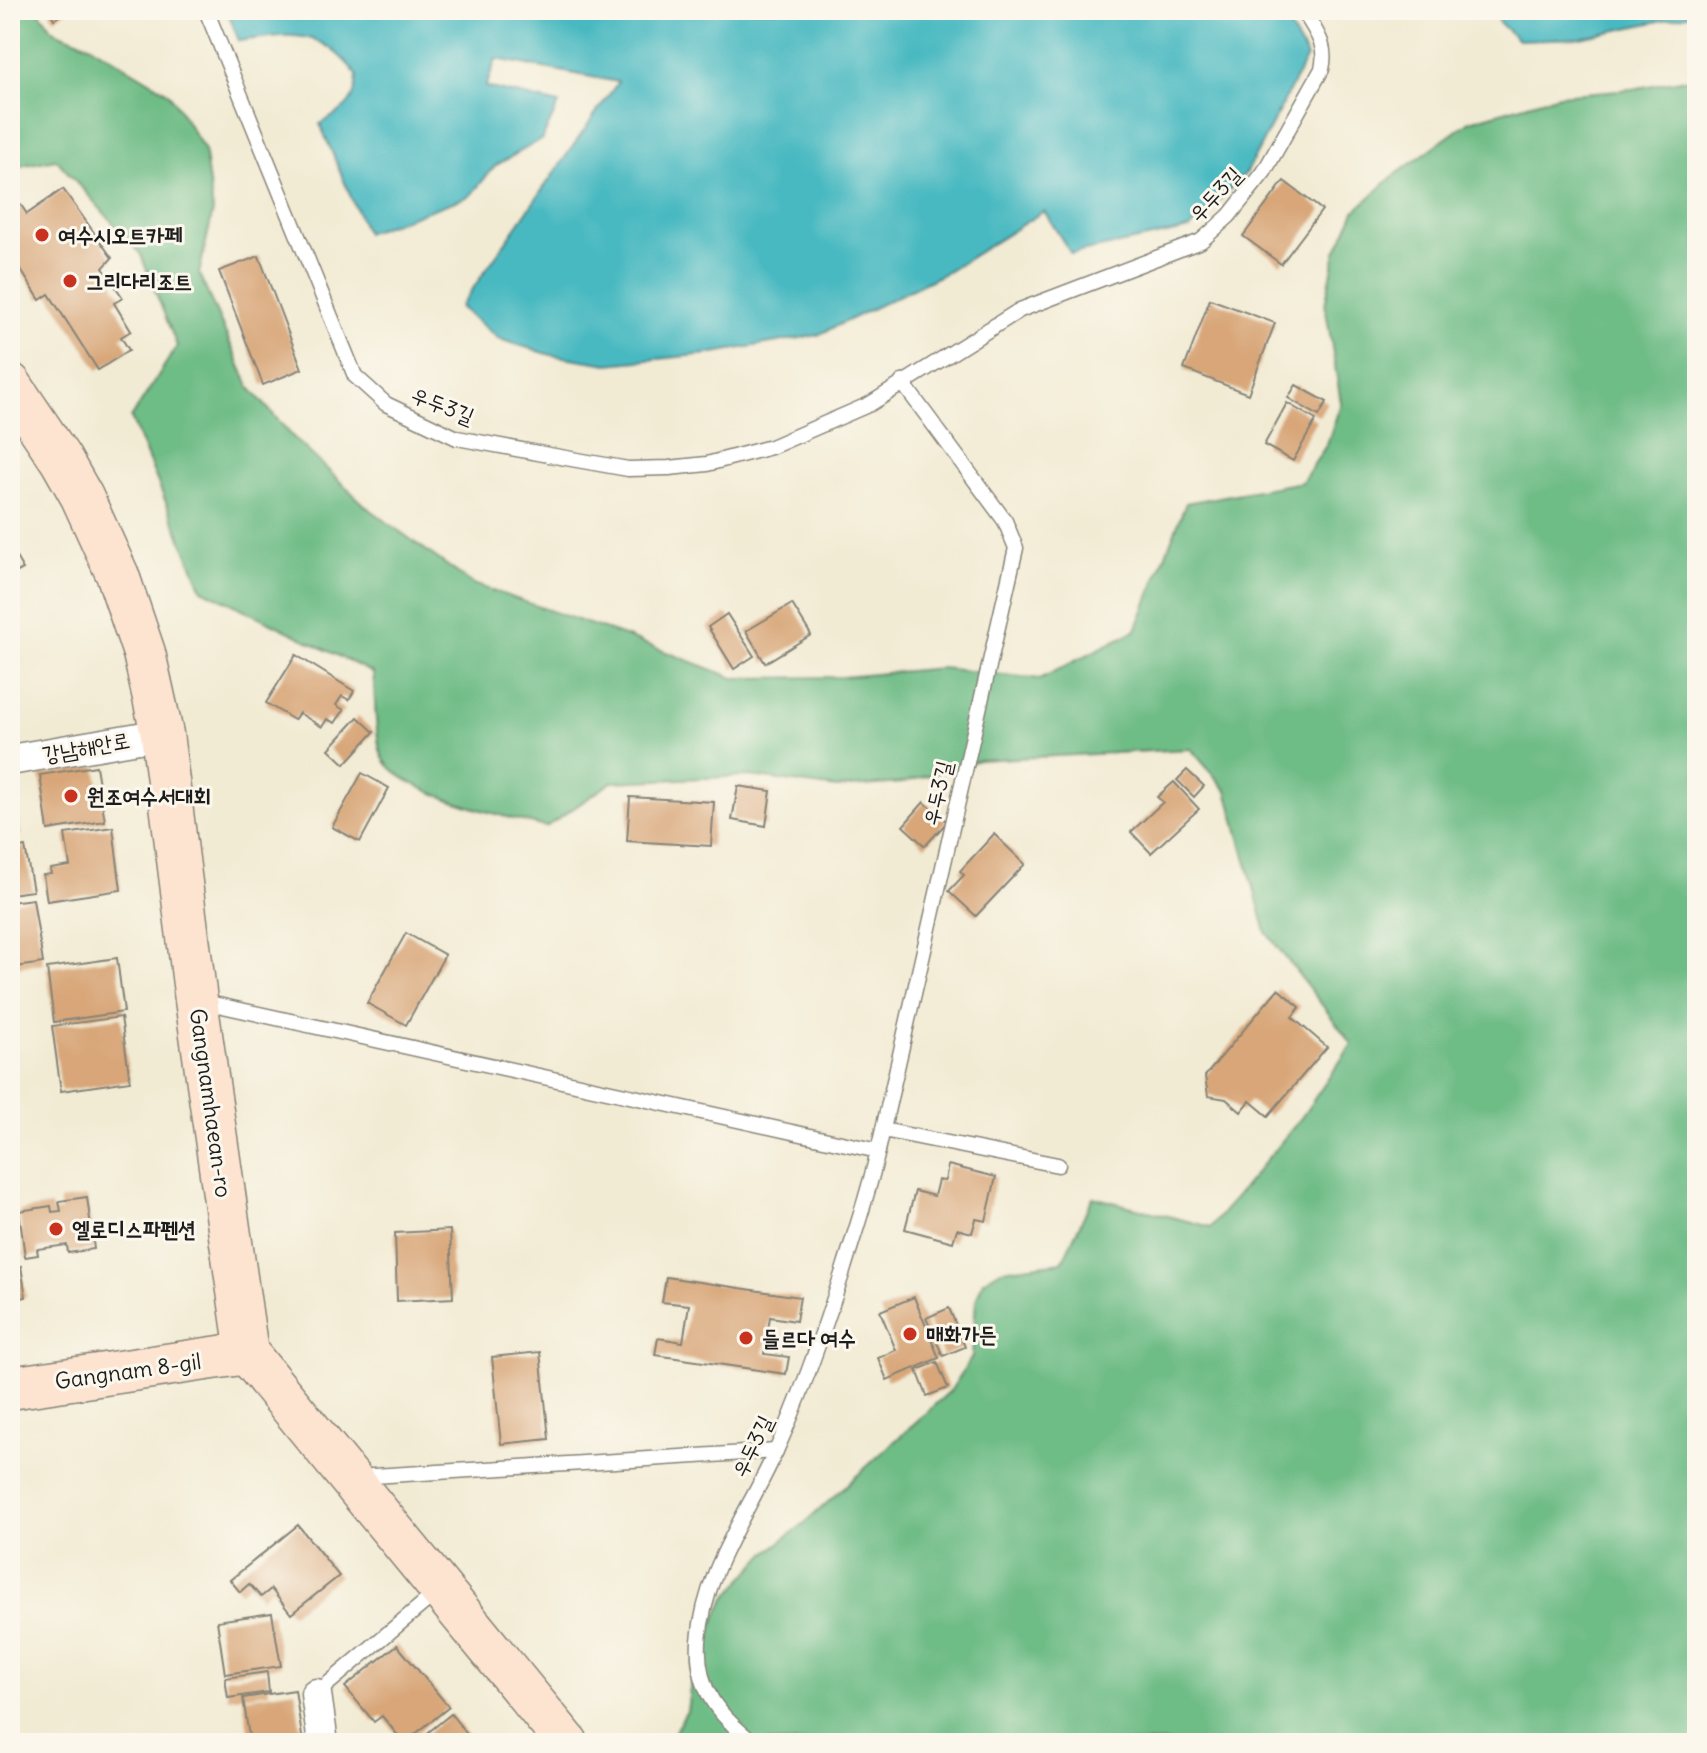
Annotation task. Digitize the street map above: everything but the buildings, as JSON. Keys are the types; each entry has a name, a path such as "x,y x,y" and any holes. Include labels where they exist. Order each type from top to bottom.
{"street":[{"name":"Gangnamhaean-ro","path":"10,384 61,460 118,576 144,653 162,734 196,1000 247,1353"},
{"name":"강남해안로","path":"10,760 162,734"},
{"name":"Gangnam 8-gil","path":"10,1388 247,1353"},
{"path":"247,1353 567,1743"},
{"path":"316,1694 323,1743"}],"lane":[{"name":"우두3길","path":"206,10 355,376 386,404 457,438 628,469 707,464 771,447 870,404 1020,310 1182,250 1216,230 1264,172 1322,69 1325,55 1322,42 1303,10"},
{"name":"우두3길","path":"754,1743 725,1719 712,1703 703,1684 699,1642 713,1577 776,1451 833,1301 878,1151 1016,548 1005,521 902,382"},
{"path":"196,1000 878,1151"},
{"path":"883,1130 1058,1165"},
{"path":"349,1478 776,1451"},
{"path":"316,1694 440,1589"}],"green space":[{"path":"10,10 38,10 54,31 88,44 168,92 204,149 213,211 199,274 250,388 292,436 370,510 473,584 734,678 842,677 941,668 1040,679 1136,630 1186,503 1302,482 1327,444 1341,403 1325,304 1336,252 1355,211 1391,178 1470,121 1559,95 1632,89 1697,77 1697,1743 668,1743 687,1711 693,1666 724,1600 765,1554 805,1523 951,1390 972,1357 976,1300 983,1281 1001,1270 1062,1262 1093,1197 1211,1227 1301,1118 1352,1044 1266,932 1227,791 1191,749 979,760 903,783 837,788 750,776 612,782 546,827 454,801 406,780 390,767 381,753 373,673 202,589 131,418 177,346 140,253 56,159 10,168"}],"water":[{"path":"227,10 1280,10 1307,57 1247,172 1190,229 1071,254 1044,211 947,272 818,335 708,354 608,364 551,355 499,339 460,307 618,82 496,59 486,87 559,104 542,139 495,166 470,196 366,233 320,124 347,106 354,93 357,75 331,49 305,37 275,36 239,41"},
{"path":"1492,10 1697,10 1697,13 1581,38 1518,40 1499,22"}],"place":[{"name":"여수시오트카페","path":"42,235"},
{"name":"그리다리조트","path":"70,281"},
{"name":"원조여수서대회","path":"71,796"},
{"name":"엘로디스파펜션","path":"56,1229"},
{"name":"매화가든","path":"910,1334"},
{"name":"들르다 여수","path":"746,1338"}]}
